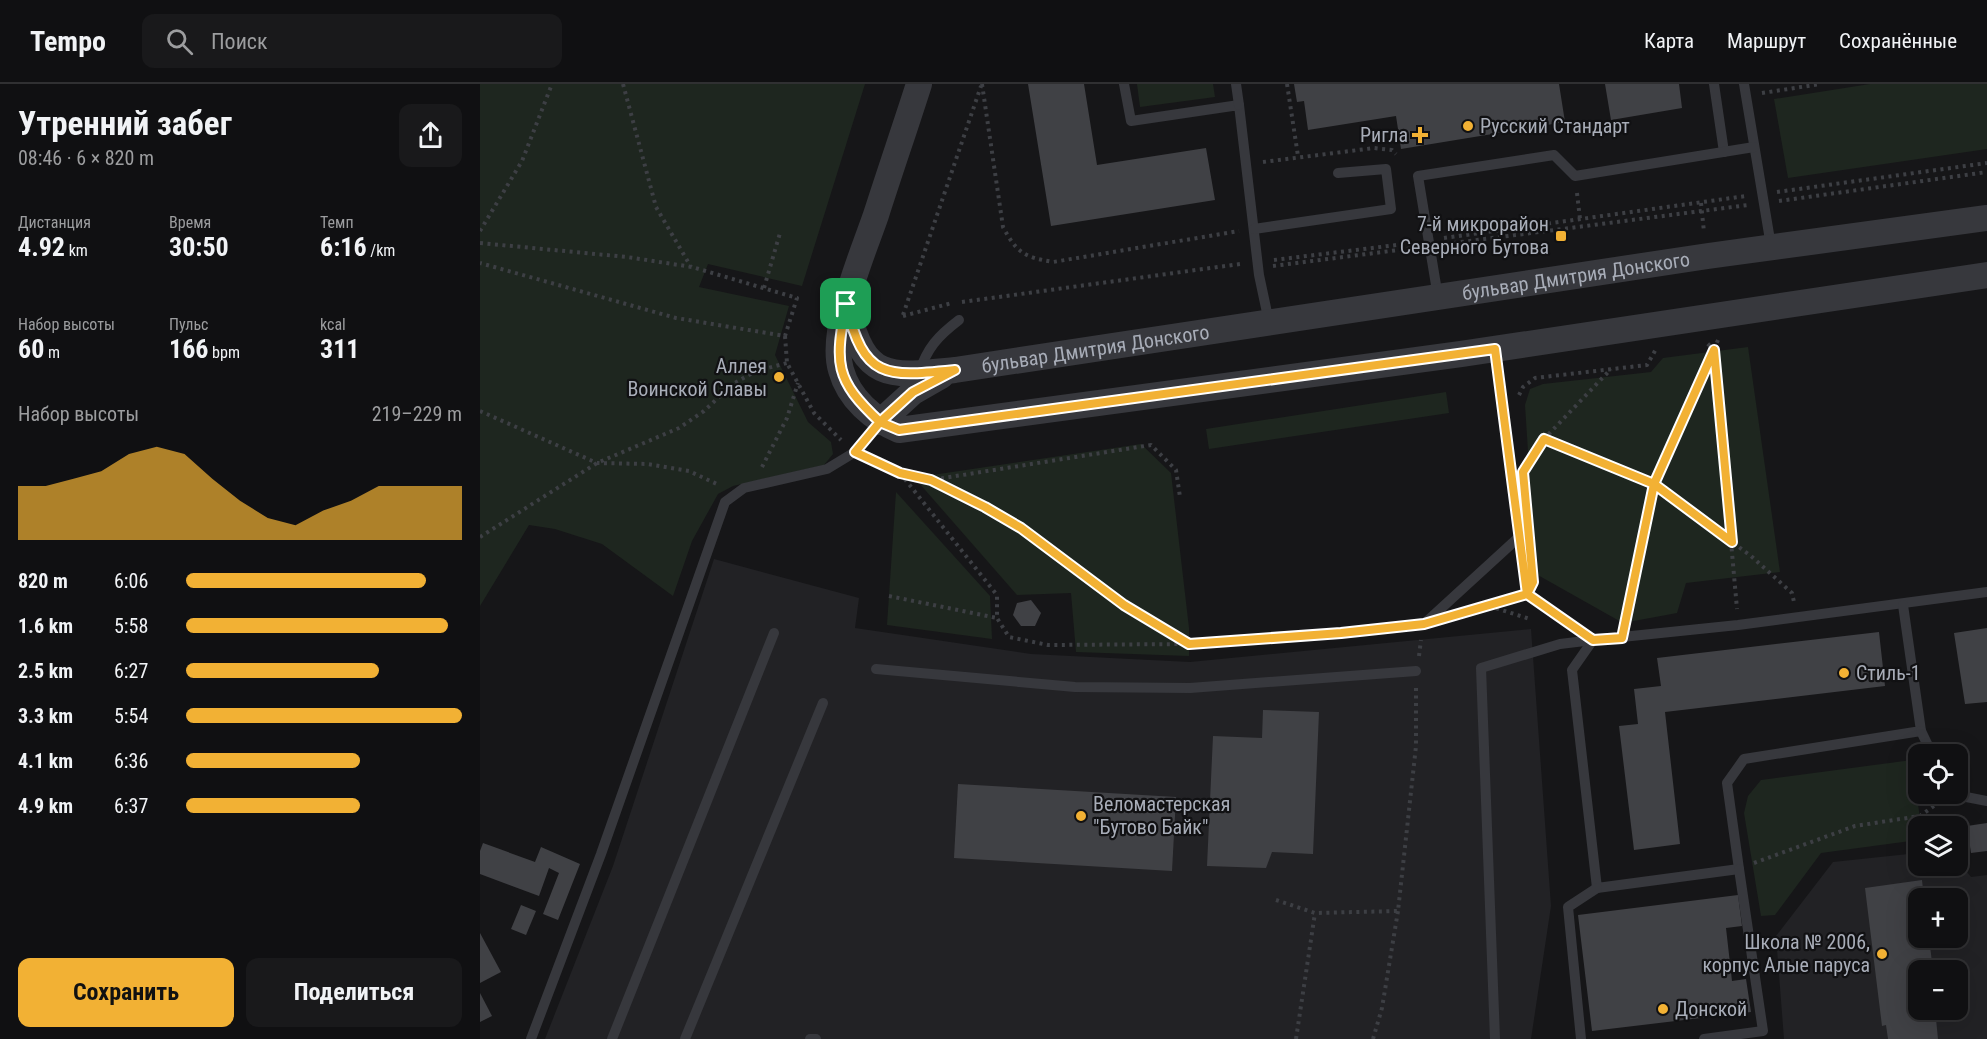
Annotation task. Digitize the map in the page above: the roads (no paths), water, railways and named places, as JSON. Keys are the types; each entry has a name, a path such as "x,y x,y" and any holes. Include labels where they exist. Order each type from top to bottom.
{"street":[{"path":"919,84 846,304 838,350 841,370 854,398 880,422 899,430 1495,349 1987,275"},
{"name":"бульвар Дмитрия Донского","path":"846,304 854,337 879,370 902,375 919,374 1987,218"},
{"path":"880,422 913,392 955,370"}],"lane":[{"path":"1124,84 1131,121 1239,105"},
{"path":"1236,84 1258,262 1269,322"},
{"path":"1714,84 1724,152"},
{"path":"1745,90 1772,249"},
{"path":"1438,297 1427,244 1418,176 1554,155 1575,176 1754,147"},
{"path":"1254,229 1391,209 1386,169 1338,173"},
{"path":"919,374 926,353 938,336 959,320"},
{"path":"1495,349 1527,594 1593,640"},
{"path":"531,1039 601,854 724,501 744,488 827,469 855,452 880,422"},
{"path":"1424,624 1519,537"},
{"path":"1495,1039 1481,668 1560,644 1798,618 1987,592"},
{"path":"1903,605 1921,731 1927,744"},
{"path":"612,1039 774,633"},
{"path":"1593,640 1572,670 1596,888"},
{"path":"876,669 1075,687 1190,688 1416,671"},
{"path":"685,1039 823,703"},
{"path":"1704,1039 1763,1031 1727,783 1744,759 1921,731"},
{"path":"1968,797 1987,801"},
{"path":"1581,1039 1568,907 1596,888 1739,869"},
{"path":"810,1039 816,1039"}],"place":[{"name":"Русский Стандарт","path":"1468,126"},
{"name":"Ригла","path":"1420,135"},
{"name":"7-й микрорайон Северного Бутова","path":"1561,236"},
{"name":"Аллея Воинской Славы","path":"779,377"},
{"name":"Стиль-1","path":"1844,673"},
{"name":"Веломастерская \"Бутово Байк\"","path":"1081,816"},
{"name":"Школа № 2006, корпус Алые паруса","path":"1882,954"},
{"name":"Донской","path":"1663,1009"}]}
